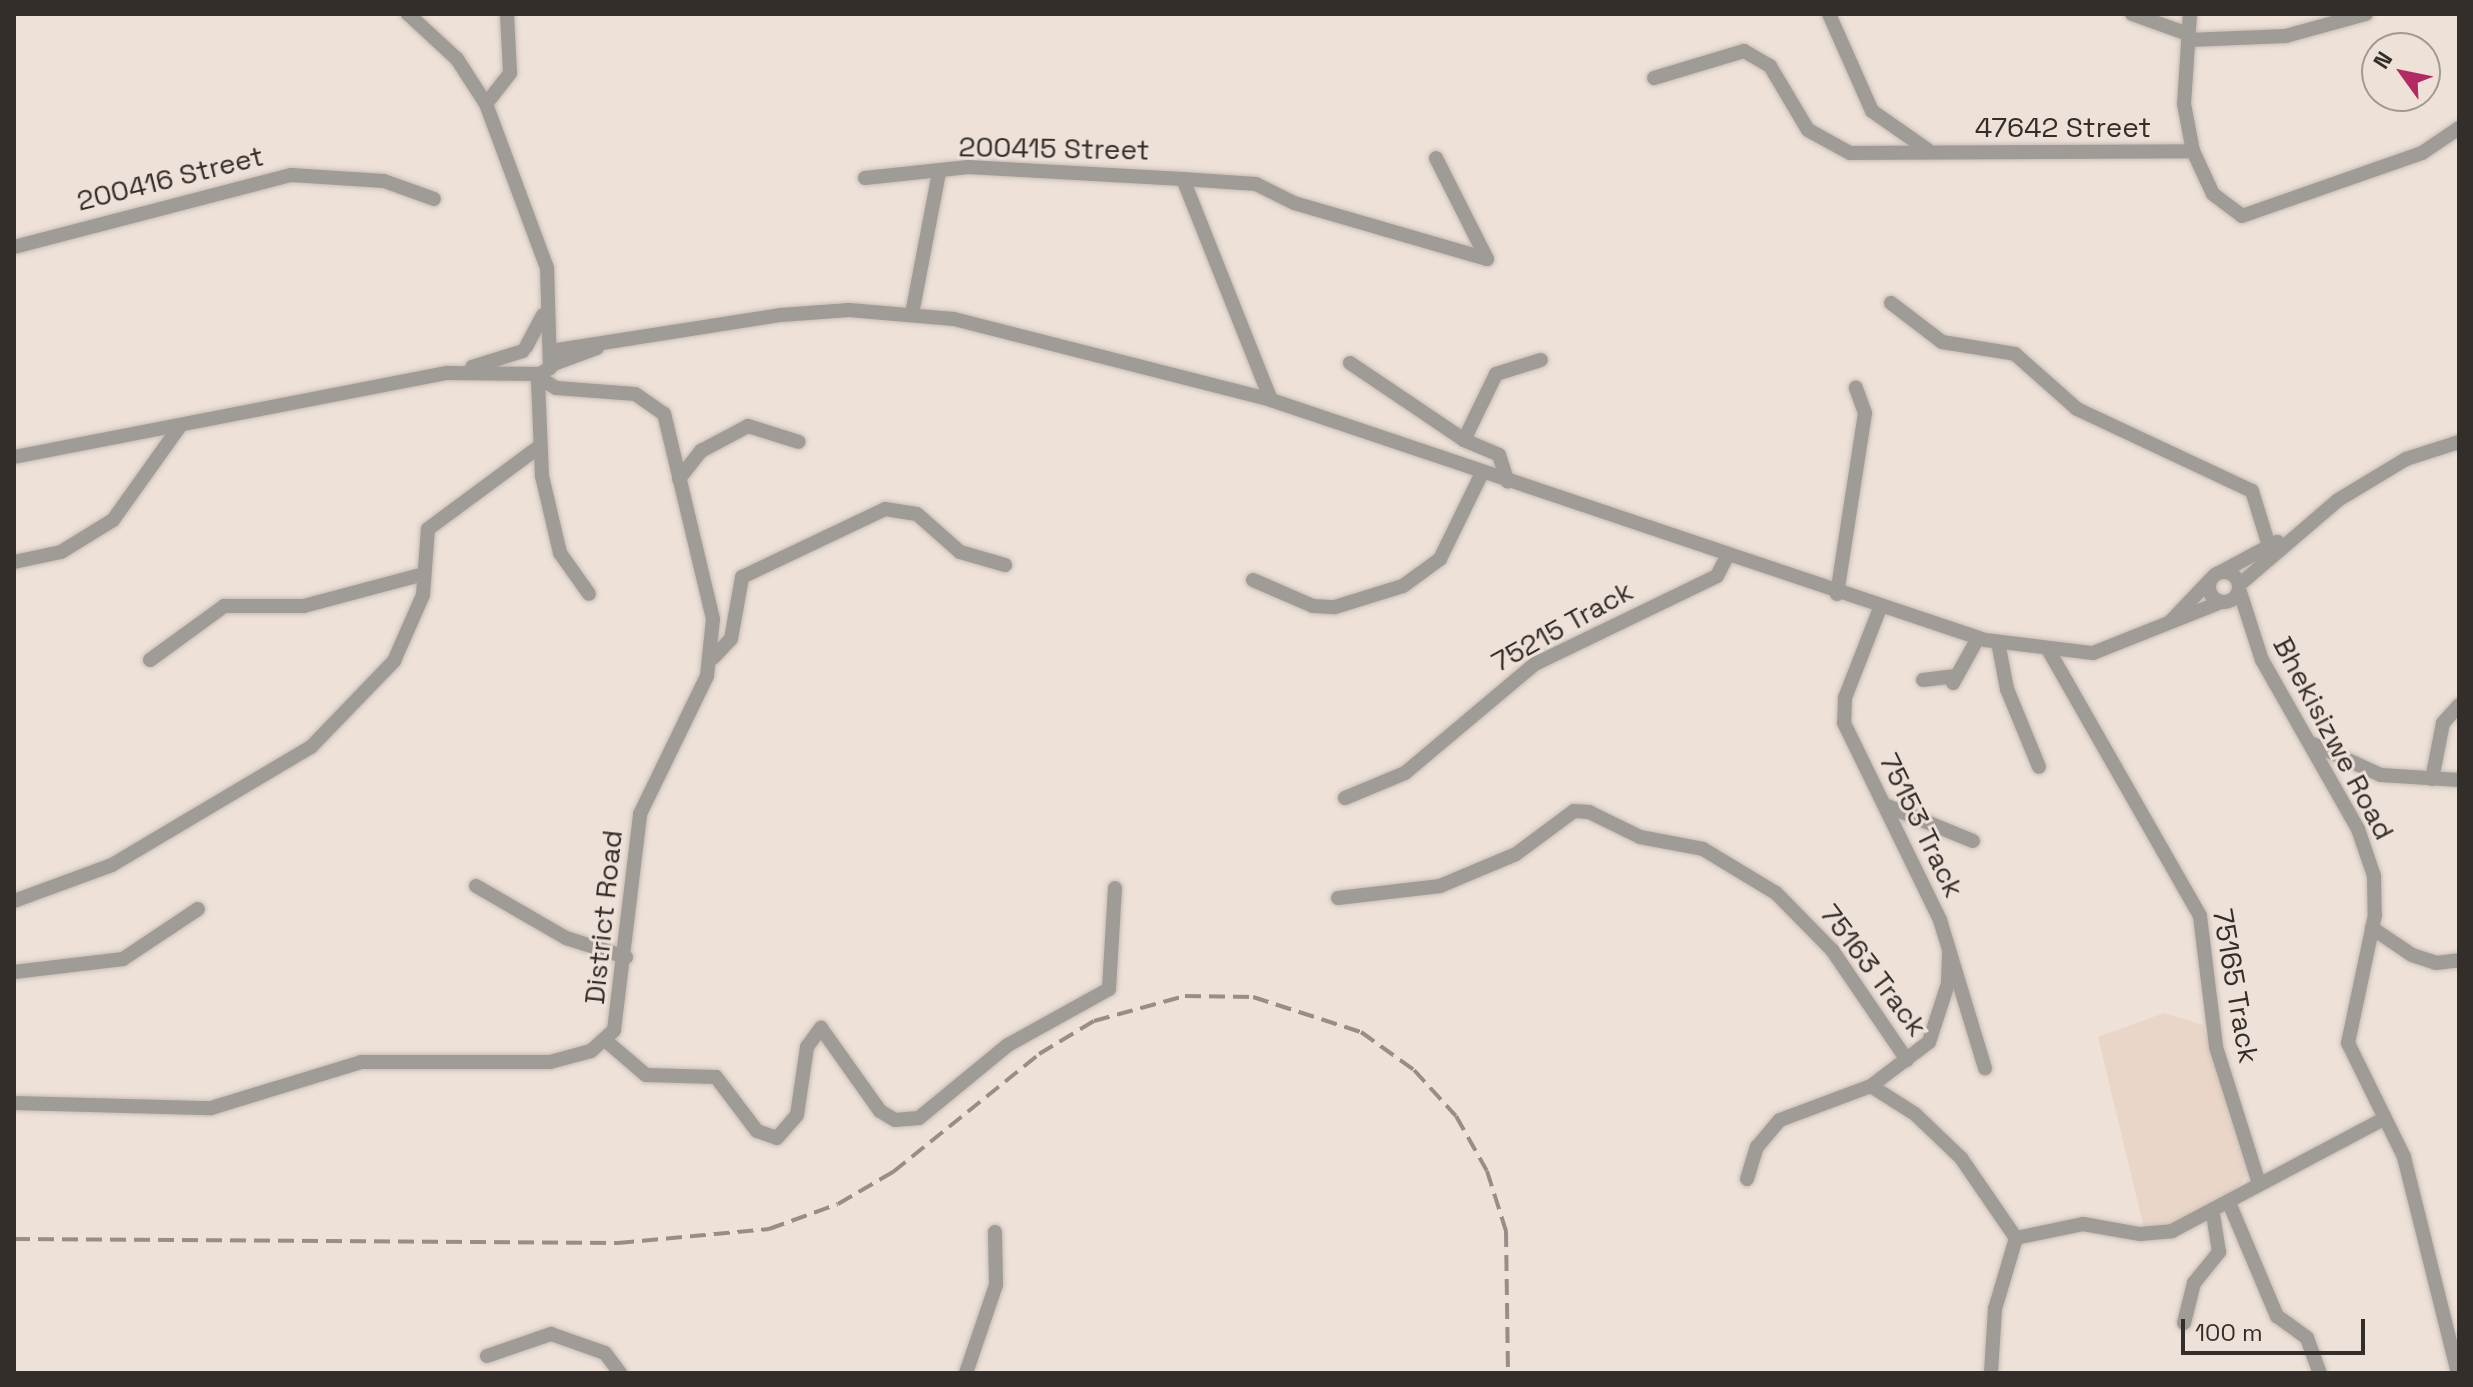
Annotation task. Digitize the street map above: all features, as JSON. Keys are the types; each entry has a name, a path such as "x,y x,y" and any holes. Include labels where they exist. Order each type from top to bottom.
{"street":[{"path":"408,14 457,59 486,104 539,236 548,276 545,311 550,358 568,389"},
{"path":"486,104 510,73 507,14"},
{"path":"1829,14 1872,111 1932,152"},
{"path":"2132,14 2151,17 2188,37 2273,38 2366,14"},
{"path":"2190,14 2184,104 2193,151 2219,201 2250,217 2299,192 2422,153 2459,128"},
{"name":"47642 Street","path":"1654,78 1744,51 1770,66 1808,130 1838,149 2128,157 2193,151"},
{"path":"1183,179 1256,184 1294,203 1487,259 1436,158"},
{"name":"200415 Street","path":"865,178 939,173 968,167 1183,179 1246,325 1255,367 1271,400"},
{"path":"912,314 939,173"},
{"name":"200416 Street","path":"14,247 291,175 384,181 434,199"},
{"path":"1891,303 1942,342 2015,354 2077,409 2252,491 2269,546"},
{"path":"545,311 524,349 532,375 539,447 560,553 589,594"},
{"path":"465,370 532,375 550,358 612,341 781,315 912,314 1043,337 1271,400 1880,608 1978,638 2049,651 2093,653 2222,602 2295,533"},
{"path":"14,457 465,370 524,349 550,358"},
{"path":"1464,440 1496,374 1541,360"},
{"path":"1350,363 1464,440 1504,460 1508,482"},
{"name":"District Road","path":"14,1103 211,1108 339,1066 550,1062 605,1040 620,1017 640,814 713,658 713,619 679,479 671,432 657,406 635,394 568,389 532,375"},
{"path":"1837,594 1865,413 1856,388"},
{"path":"14,562 61,552 113,520 180,426"},
{"path":"679,479 701,451 748,426 799,442"},
{"path":"2167,625 2215,576 2295,533 2387,469 2459,442"},
{"path":"14,901 112,865 311,747 394,661 417,613 432,525 539,447"},
{"path":"1253,580 1324,606 1403,586 1440,559 1482,473"},
{"path":"713,658 731,639 742,577 878,511 917,514 960,552 1005,565"},
{"name":"75215 Track","path":"1345,798 1405,773 1535,664 1717,576 1727,556"},
{"path":"150,660 224,606 304,606 424,574"},
{"path":"2215,576 2239,587"},
{"name":"Bhekisizwe Road","path":"2215,576 2209,591 2249,631 2365,847 2374,876 2372,928 2348,1043 2418,1205 2458,1373"},
{"name":"Bhekisizwe Road","path":"2239,587 2249,631"},
{"name":"75153 Track","path":"1880,608 1842,711 1949,945 1985,1068"},
{"path":"1923,680 1954,680 1978,638"},
{"path":"1998,642 2007,689 2039,767"},
{"name":"75165 Track","path":"2049,651 2200,916 2216,1047 2258,1180"},
{"path":"2432,779 2443,723 2459,705"},
{"path":"2310,743 2381,775 2459,780"},
{"path":"1885,805 1973,841"},
{"name":"75163 Track","path":"1338,898 1440,886 1516,854 1574,811 1640,837 1692,845 1793,909 1849,972 1907,1060 1938,1021 1949,945"},
{"path":"476,886 586,948 626,957"},
{"path":"605,1040 646,1075 716,1077 757,1131 777,1138 797,1115 815,1029 837,1042 880,1111 909,1120 929,1113 1008,1045 1094,1000 1115,972 1115,888"},
{"path":"14,972 123,959 198,909"},
{"path":"2372,928 2412,955 2436,963 2459,960"},
{"path":"1747,1179 1767,1130 1799,1110 1871,1086 1907,1060"},
{"path":"1871,1086 1915,1114 1961,1158 2016,1238"},
{"path":"2016,1238 2074,1224 2172,1231 2213,1216 2258,1180 2382,1120"},
{"path":"2230,1205 2277,1316 2307,1338 2320,1373"},
{"path":"2184,1323 2194,1283 2219,1252 2213,1216"},
{"path":"966,1373 996,1285 995,1232"},
{"path":"1991,1373 1995,1309 2016,1238"},
{"path":"487,1356 551,1334 605,1353 620,1373"}],"shaded area":[{"path":"2164,1013 2203,1025 2251,1168 2231,1199 2169,1226 2144,1228 2098,1037"}],"railway":[{"path":"14,1239 618,1243 769,1229 838,1204 893,1172 1039,1054 1094,1021 1185,996 1253,997 1361,1032 1414,1070 1456,1116 1487,1171 1506,1231 1508,1373"}]}
